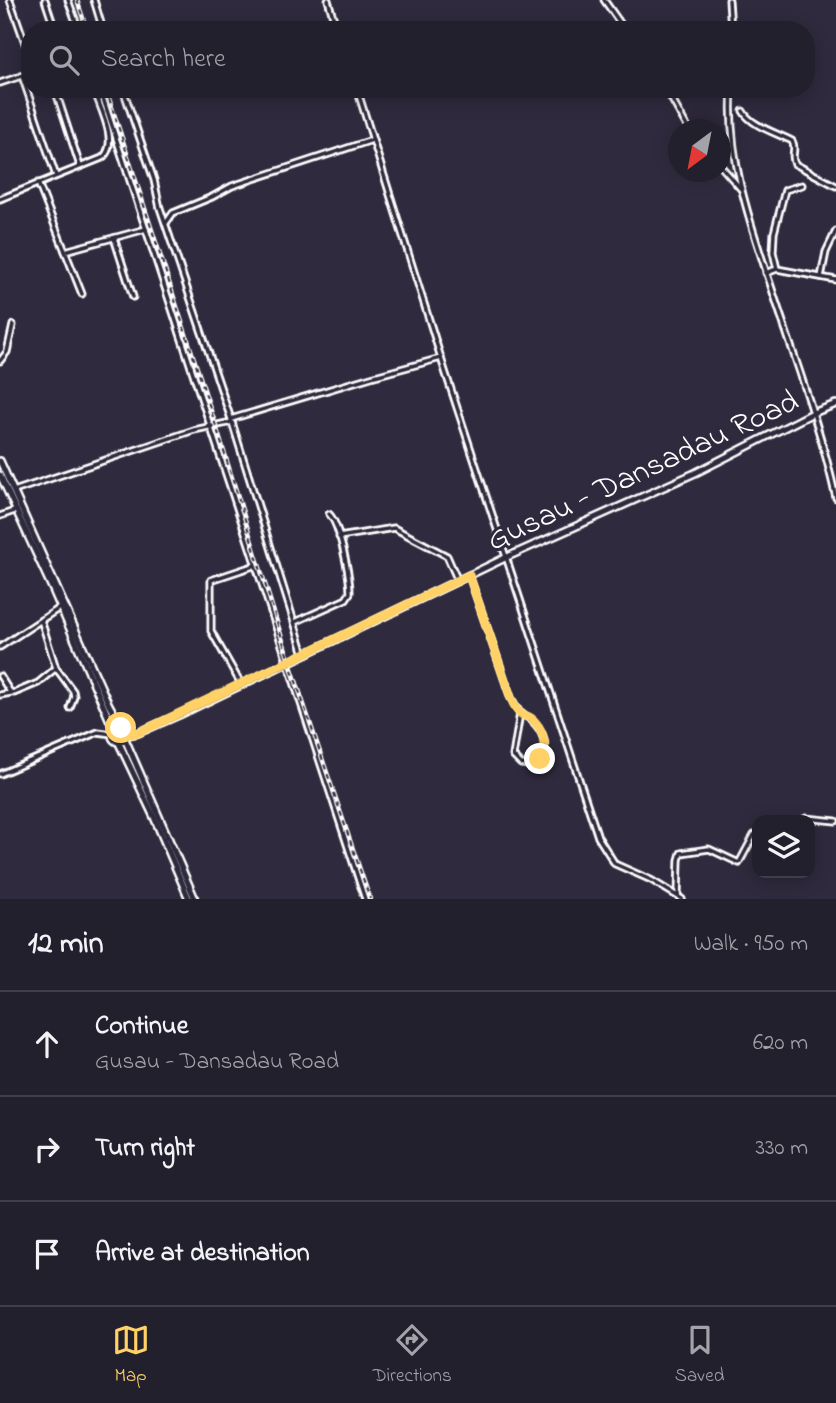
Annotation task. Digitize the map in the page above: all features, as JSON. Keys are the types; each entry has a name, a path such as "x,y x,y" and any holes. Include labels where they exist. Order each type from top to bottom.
{"main road":[{"name":"Gusau - Dansadau Road","path":"118,741 505,558 695,473 836,404"},
{"path":"0,461 109,705 126,737 189,894"},
{"path":"0,475 61,607 113,732 189,894 195,899"},
{"path":"113,732 122,728"}],"street":[{"path":"10,0 21,31"},
{"path":"45,0 52,21"},
{"path":"68,0 76,21"},
{"path":"94,0 100,21"},
{"path":"328,0 335,21"},
{"path":"604,0 619,21"},
{"path":"729,0 730,21"},
{"path":"0,83 21,76"},
{"path":"29,98 56,176"},
{"path":"58,98 80,166"},
{"path":"0,199 102,158 108,153 108,130 97,98"},
{"path":"103,98 365,899"},
{"path":"126,98 232,421 304,654"},
{"path":"359,98 505,558 598,837 615,864 651,880 680,898"},
{"path":"671,98 683,119"},
{"path":"731,98 733,151 741,189 813,413 836,498"},
{"path":"743,111 744,115 755,122 792,141 795,146 792,159 795,164 836,186"},
{"path":"166,223 173,213 232,186 373,140"},
{"path":"731,177 741,189"},
{"path":"38,183 82,294"},
{"path":"777,269 773,245 779,206 785,190 802,185"},
{"path":"65,251 146,229"},
{"path":"821,276 826,252 836,231"},
{"path":"114,238 133,297"},
{"path":"766,273 777,269 836,280"},
{"path":"0,361 8,352 13,325"},
{"path":"14,491 194,430 211,428 371,377 441,358"},
{"path":"0,516 16,510"},
{"path":"295,622 346,599 350,593 339,537 334,520 329,514"},
{"path":"339,537 394,528 447,556 458,581"},
{"path":"241,684 211,632 211,580 256,565"},
{"path":"469,575 511,698 520,713 530,717 537,726 546,747 540,759 528,765 522,764 513,756 520,713"},
{"path":"0,647 61,607"},
{"path":"41,620 56,668 73,691 71,708"},
{"path":"0,695 38,683 56,668"},
{"path":"0,676 13,693"},
{"path":"0,774 98,732 113,732"},
{"path":"815,819 836,821"},
{"path":"680,898 681,853 709,849 739,863 752,839"}],"railway":[{"path":"77,0 84,21"},
{"path":"109,98 289,661 370,899"}],"route":[{"path":"121,728 126,734 138,733 179,715 469,575 511,698 520,713 530,717 537,726 546,744 540,759"}]}
